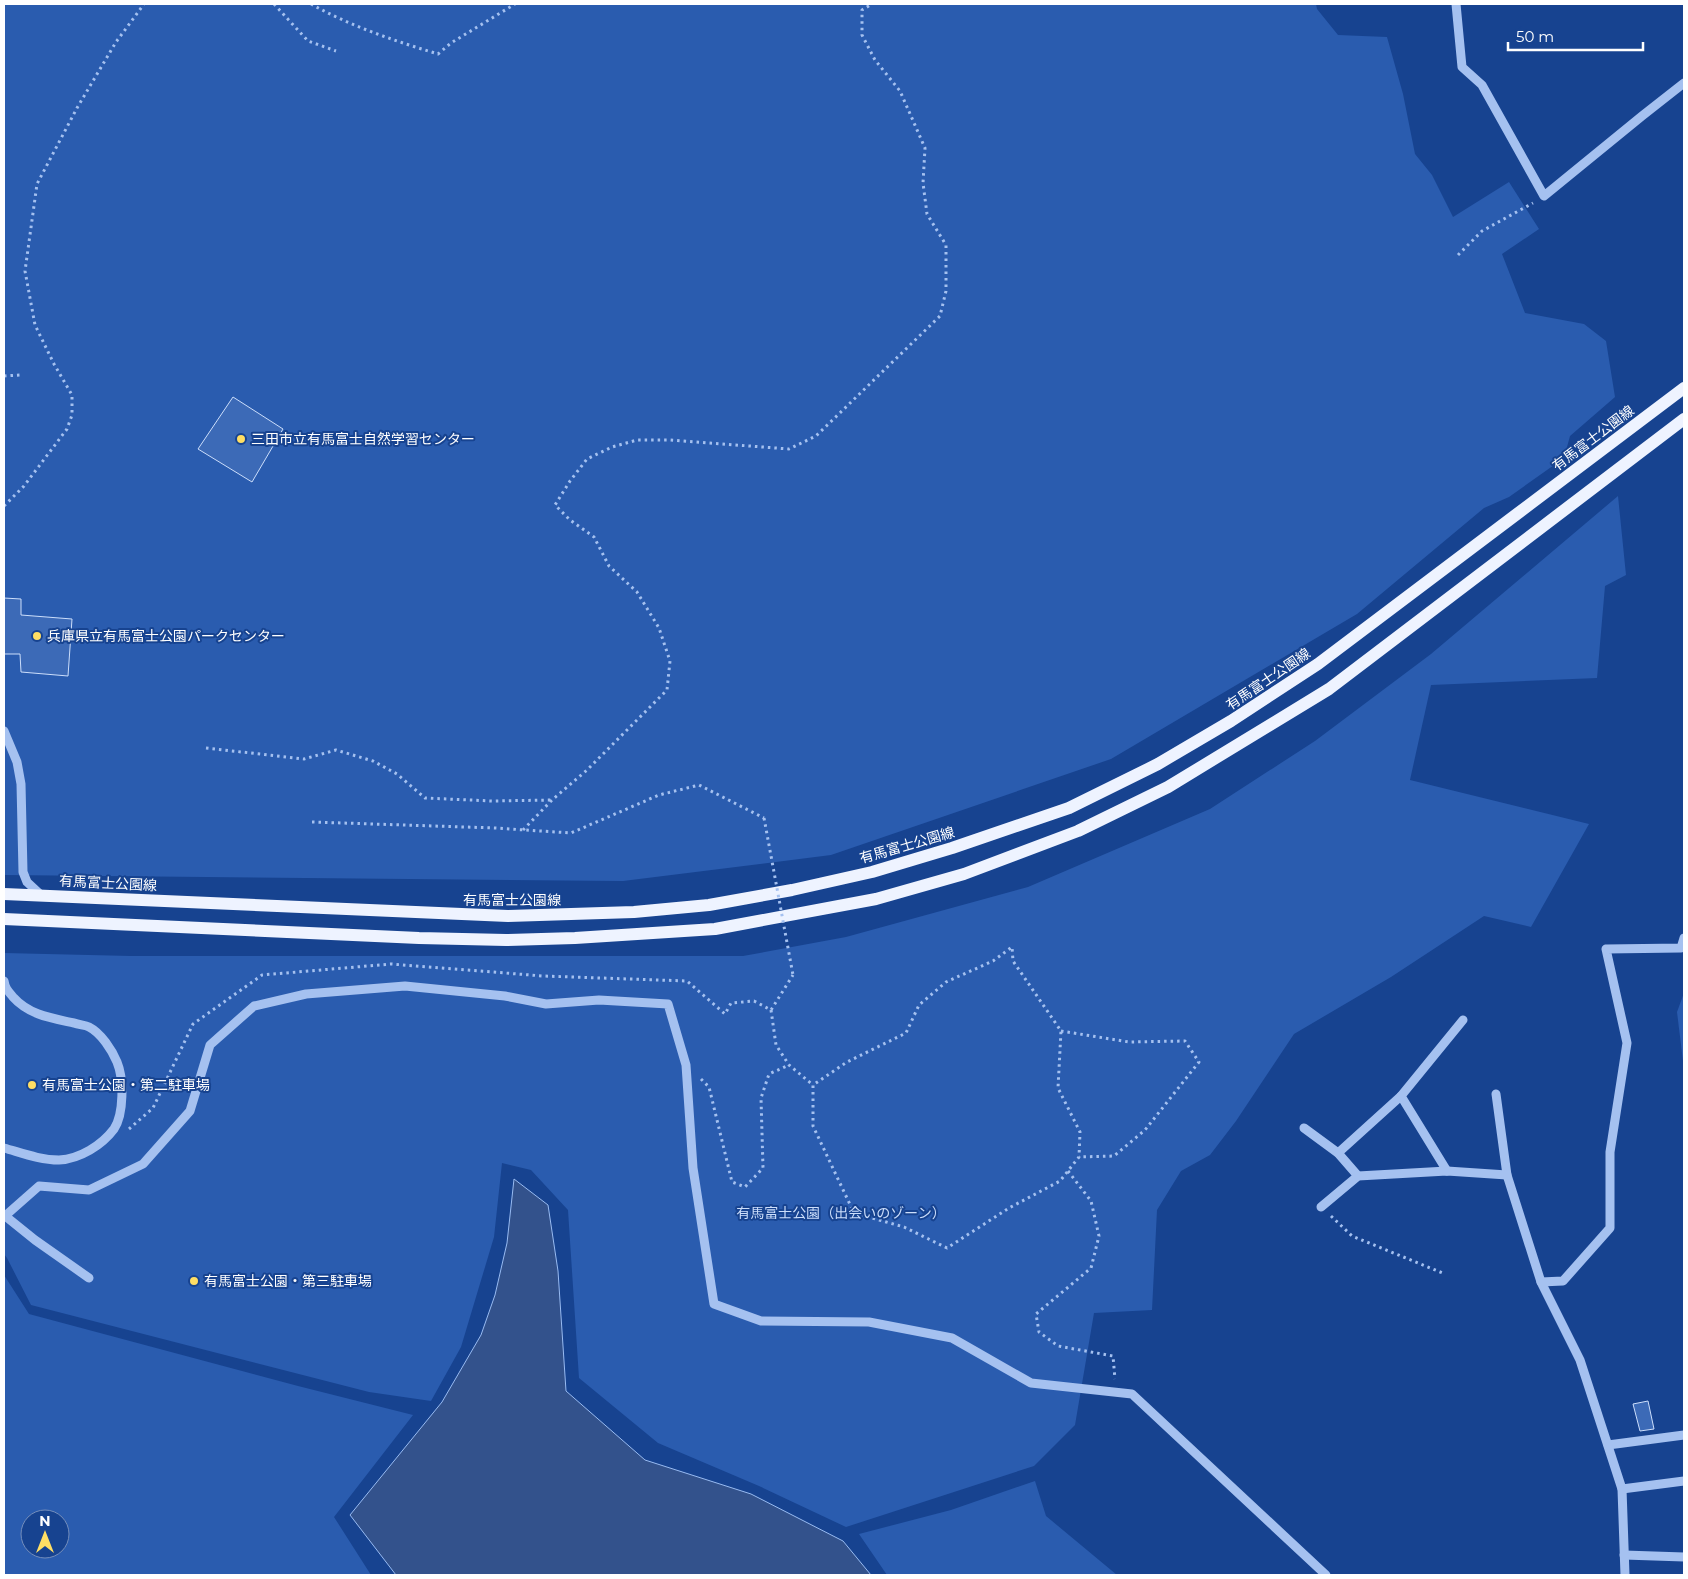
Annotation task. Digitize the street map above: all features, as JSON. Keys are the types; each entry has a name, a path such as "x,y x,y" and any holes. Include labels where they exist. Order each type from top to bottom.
{"main road":[{"name":"有馬富士公園線","path":"4,894 508,916 634,912 709,905 792,890 872,872 952,848 1069,808 1158,764 1231,721 1318,664 1684,388"},
{"path":"4,919 419,938 506,940 575,938 715,930 876,899 955,876 1078,831 1135,803 1168,786 1329,689 1684,419"}],"street":[{"path":"1456,4 1462,67 1482,85 1544,196 1684,83"},
{"path":"4,731 17,762 21,784 23,872 27,882 41,895"},
{"path":"1541,1282 1563,1282 1610,1228 1610,1152 1627,1043 1606,949 1681,948 1684,938"},
{"path":"4,981 5,988 22,1007 45,1017 89,1027 106,1042 118,1063 123,1085 115,1127 102,1141 86,1153 61,1160 38,1158 4,1148"},
{"path":"90,1278 35,1240 4,1215 39,1186 90,1190 143,1164 190,1111 210,1045 254,1006 306,994 405,986 505,996 546,1004 599,1000 668,1004 686,1065 693,1168 714,1304 761,1322 870,1322 952,1338 1031,1383 1132,1394 1326,1575"},
{"path":"1338,1153 1401,1096 1463,1020"},
{"path":"1496,1094 1507,1175 1541,1282 1580,1360 1622,1489 1625,1575"},
{"path":"1401,1096 1448,1171"},
{"path":"1304,1128 1338,1153 1358,1176"},
{"path":"1321,1207 1358,1176 1448,1171 1507,1175"},
{"path":"1608,1445 1684,1435"},
{"path":"1622,1489 1684,1481"},
{"path":"1624,1555 1684,1557"}],"path":[{"path":"4,506 24,486 67,429 72,415 72,395 35,325 25,271 37,184 116,42 144,4"},
{"path":"274,4 308,41 336,52"},
{"path":"311,4 333,16 414,47 438,54 451,42 515,4"},
{"path":"523,830 552,800 587,770 667,690 670,661 659,628 637,592 609,566 594,536 570,520 555,505 587,459 612,447 637,440 670,440 789,449 816,436 940,316 946,291 946,245 927,214 923,183 925,148 900,91 875,60 862,35 862,10 872,4"},
{"path":"1458,255 1482,231 1544,196"},
{"path":"4,376 20,375"},
{"path":"206,748 304,759 336,750 373,761 397,774 425,798 492,802 552,800"},
{"path":"312,822 571,833 659,795 699,785 764,818 793,975 771,1010 776,1045 789,1065 813,1085"},
{"path":"1012,947 1013,961 1061,1032 1058,1088 1080,1132 1079,1157 1060,1181 1009,1208 947,1248 904,1227 854,1213 813,1126 813,1085 847,1062 906,1033 919,1005 946,982 993,961 1012,947"},
{"path":"687,981 725,1014 731,1002 754,1001 771,1010"},
{"path":"1061,1032 1128,1042 1185,1041 1199,1062 1145,1130 1114,1156 1079,1157"},
{"path":"686,1065 708,1087 732,1182 745,1187 763,1168 761,1098 769,1074 789,1065"},
{"path":"1068,1171 1091,1201 1099,1236 1091,1268 1036,1314 1039,1332 1058,1346 1113,1356 1116,1392"},
{"path":"1321,1207 1352,1236 1445,1274"}],"green space":[{"path":"4,4 1316,4 1317,9 1338,35 1387,37 1403,94 1415,154 1432,175 1453,217 1509,182 1539,229 1502,254 1525,313 1584,324 1606,341 1615,397 1570,436 1564,458 1509,497 1484,508 1357,614 1111,759 831,855 623,881 4,875"},
{"name":"有馬富士公園（出会いのゾーン）","path":"1618,496 1626,575 1605,586 1597,678 1431,685 1410,780 1589,824 1531,927 1484,916 1391,977 1294,1034 1236,1121 1210,1155 1181,1171 1157,1210 1152,1310 1094,1313 1075,1425 1034,1466 846,1527 759,1486 658,1443 579,1378 568,1210 531,1170 502,1163 494,1237 461,1347 431,1401 369,1392 31,1305 4,1254 4,953 131,956 743,956 846,937 1028,887 1210,809 1315,741 1431,654"},
{"path":"1684,993 1684,1069 1677,1012"},
{"path":"4,1275 29,1314 413,1415 334,1517 371,1575 4,1575"},
{"path":"1035,1481 1046,1516 1117,1575 887,1575 859,1534 951,1510"}],"shaded area":[{"path":"514,1179 548,1205 558,1271 566,1391 645,1460 751,1494 843,1541 871,1575 396,1575 350,1515 442,1402 481,1335 495,1295 507,1243"}],"building":[{"name":"三田市立有馬富士自然学習センター","path":"233,397 283,429 252,482 198,449"},
{"name":"兵庫県立有馬富士公園パークセンター","path":"4,598 21,599 21,615 72,619 68,676 21,672 20,654 4,654"},
{"path":"1648,1401 1654,1429 1640,1431 1633,1404"}],"place":[{"name":"三田市立有馬富士自然学習センター","path":"241,439"},
{"name":"兵庫県立有馬富士公園パークセンター","path":"37,636"},
{"name":"有馬富士公園・第二駐車場","path":"32,1085"},
{"name":"有馬富士公園・第三駐車場","path":"194,1281"}]}
